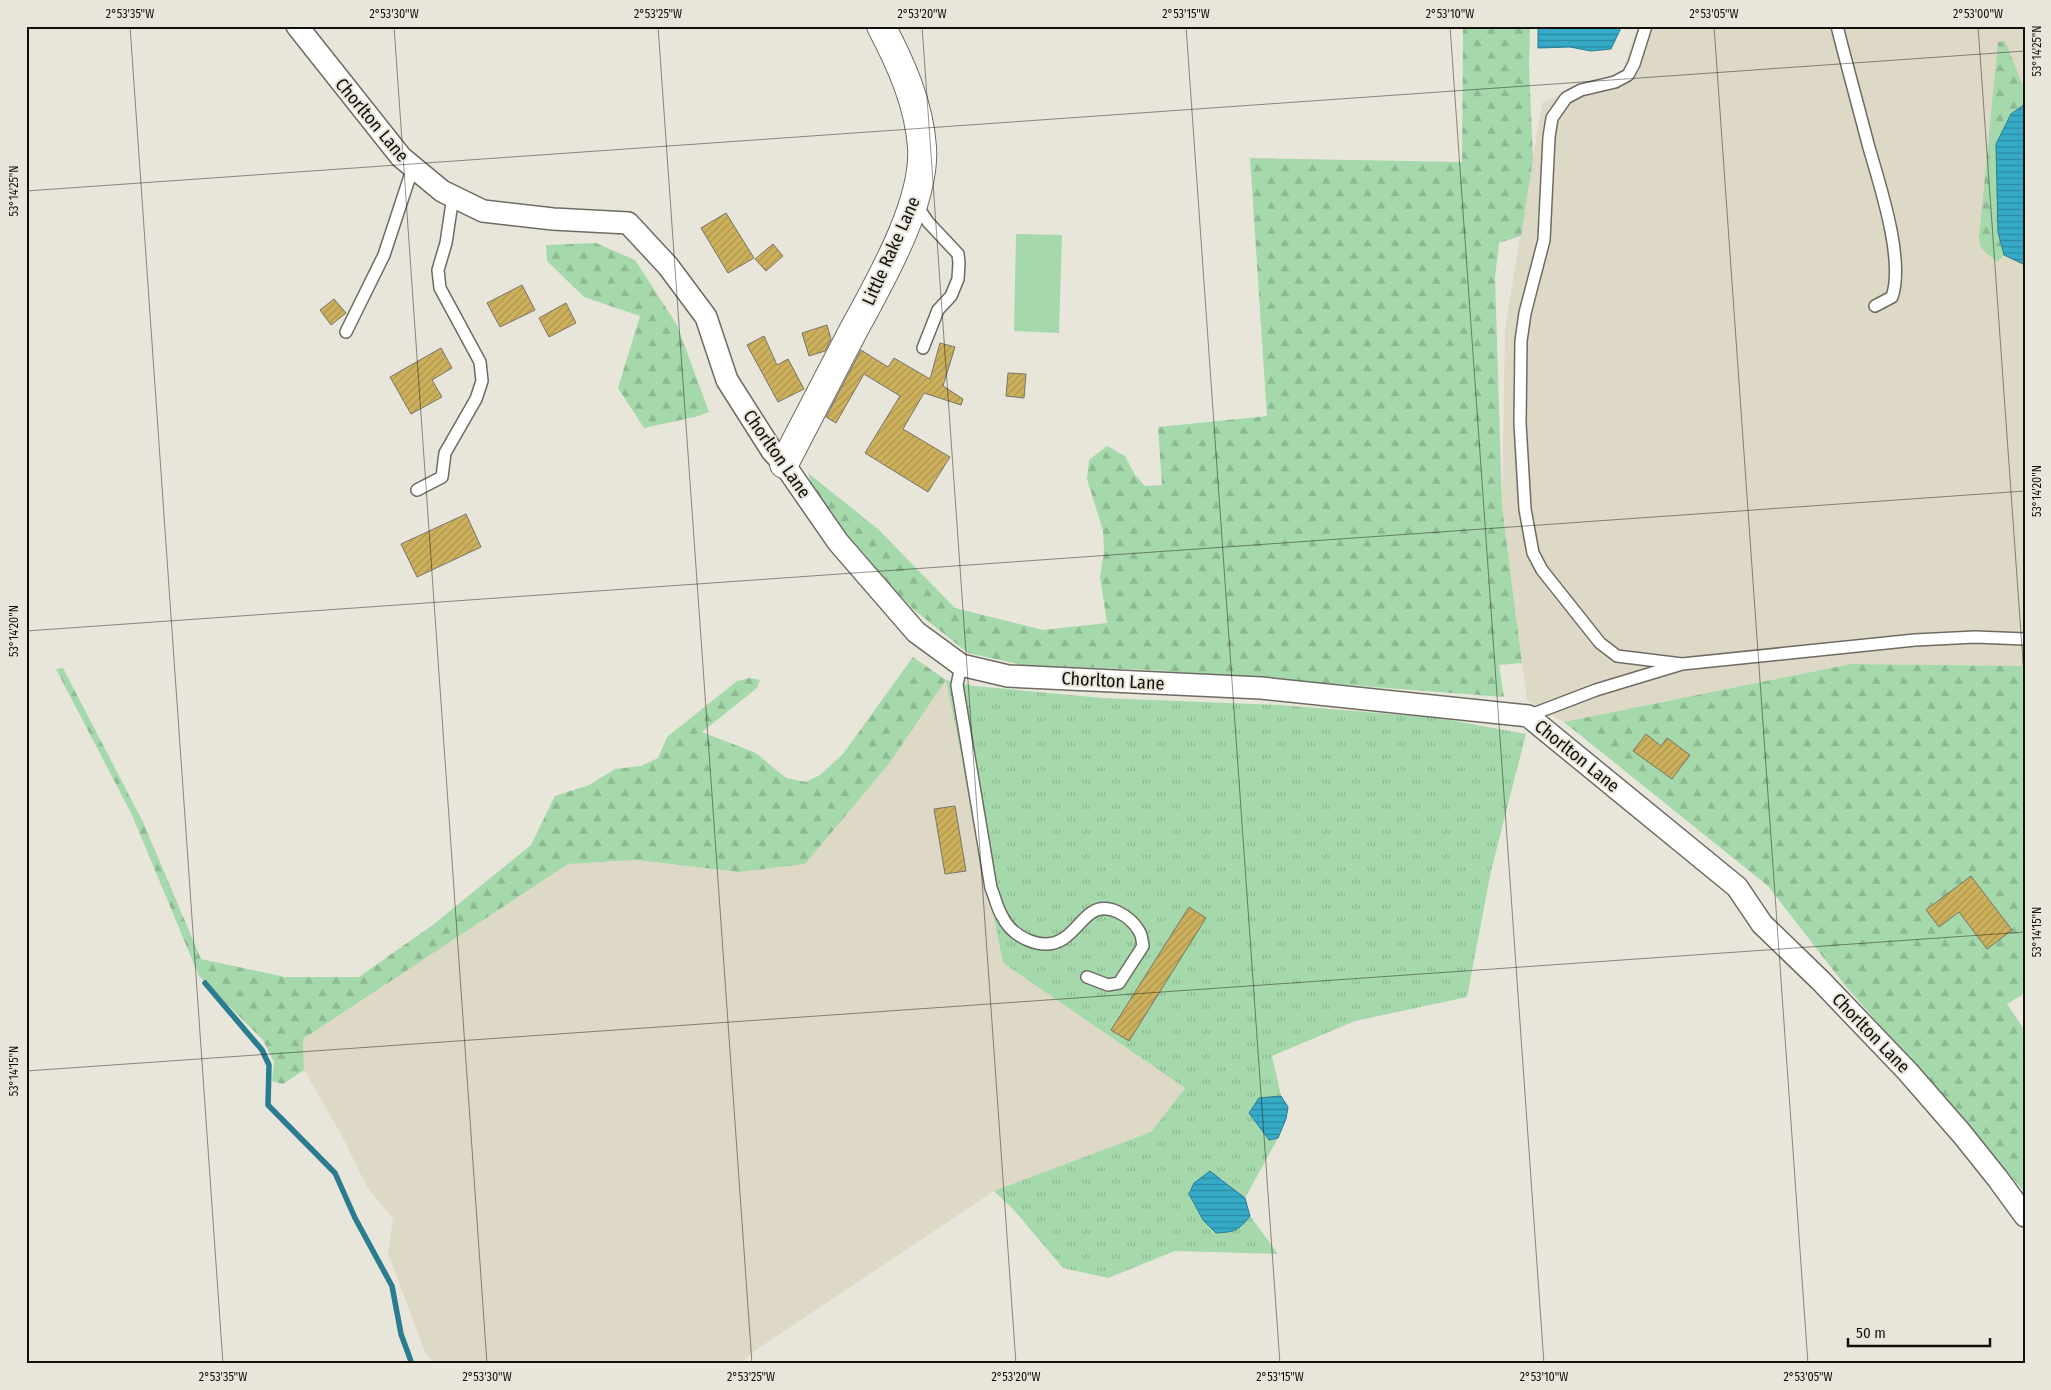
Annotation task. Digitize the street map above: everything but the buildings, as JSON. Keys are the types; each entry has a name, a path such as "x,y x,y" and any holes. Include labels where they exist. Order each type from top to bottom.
{"street":[{"name":"Chorlton Lane","path":"297,26 401,157 442,191 483,211 553,219 628,223 668,266 706,317 727,380 772,450 784,464 838,542 916,632 961,665 1008,676 1260,688 1528,716 1737,887 1762,924 1821,981 1908,1072 1962,1134 2025,1216"},
{"name":"Little Rake Lane","path":"784,464 875,289 900,238 917,195 923,149 918,110 895,53 881,26"}],"lane":[{"path":"1646,26 1634,64 1628,75 1615,82 1581,90 1566,98 1552,118 1549,137 1544,240 1525,313 1521,341 1520,423 1525,509 1533,553 1542,570 1600,643 1617,656 1682,664"},
{"path":"1837,26 1894,245 1896,285 1892,296 1875,306"},
{"path":"346,332 384,255 413,167"},
{"path":"417,490 442,477 445,453 476,399 482,381 480,362 440,288 438,270 446,243 452,196"},
{"path":"914,202 928,222 958,254 959,263 958,279 951,296 938,310 923,348"},
{"path":"1528,716 1596,690 1682,664 1915,640 1975,637 2025,639"},
{"path":"961,665 957,686 991,888 1002,917 1012,930 1031,942 1046,944 1061,940 1077,928 1092,912 1104,910 1118,911 1132,921 1141,933 1143,946 1119,983 1108,986 1087,977"}],"shaded area":[{"path":"1638,26 2025,26 2025,666 1851,664 1564,722 1527,700 1502,506 1505,330 1542,103 1623,70"},
{"path":"946,680 1003,963 1185,1088 1151,1132 994,1191 753,1352 740,1364 434,1364 425,1352 388,1253 393,1219 367,1187 341,1134 304,1070 303,1039 568,864 636,860 739,872 805,864 888,765"}],"green space":[{"path":"1463,26 1530,26 1529,67 1533,159 1521,236 1499,243 1495,277 1502,506 1522,663 1499,665 1504,697 1153,670 1022,665 968,653 913,609 860,553 815,495 808,473 878,529 955,608 1043,630 1107,623 1100,577 1104,552 1103,531 1087,479 1089,460 1107,446 1125,456 1135,475 1145,486 1162,485 1158,427 1267,416 1250,158 1462,162"},
{"path":"2005,41 2025,91 2025,104 2011,114 1998,200 1998,232 2004,255 1997,262 1981,248 1979,238 1998,42"},
{"path":"1016,234 1062,235 1059,333 1014,331"},
{"path":"596,243 635,260 677,325 709,412 695,417 644,428 618,388 640,316 584,297 547,261 546,245"},
{"path":"913,657 946,680 888,765 805,864 739,872 636,860 568,864 303,1039 304,1070 283,1084 272,1081 274,1062 263,1040 199,976 132,815 56,669 63,668 143,822 201,959 285,977 359,977 434,924 531,845 555,796 589,785 615,769 641,766 658,758 667,737 737,681 750,678 760,680 757,688 702,732 756,753 786,778 806,782 820,775 843,754"},
{"path":"1851,664 2025,666 2025,993 2007,1004 2025,1031 2025,1188 2023,1190 1844,984 1768,886 1564,722"},
{"path":"946,680 974,686 1103,698 1280,705 1439,718 1526,734 1491,871 1467,997 1355,1021 1272,1056 1281,1096 1259,1098 1249,1113 1268,1140 1278,1138 1245,1198 1221,1178 1194,1183 1189,1194 1203,1220 1241,1228 1250,1216 1278,1254 1175,1251 1108,1278 1063,1268 1013,1209 994,1191 1151,1132 1185,1088 1003,963"}],"water":[{"path":"1538,26 1620,26 1620,30 1611,49 1591,51 1570,47 1538,48"},
{"path":"2025,104 2025,265 2004,255 1998,232 1996,144 2011,114"},
{"path":"1281,1096 1288,1107 1286,1119 1278,1138 1269,1140 1249,1113 1259,1098"},
{"path":"1210,1171 1245,1198 1250,1216 1236,1230 1216,1233 1203,1220 1189,1194 1194,1183"}],"waterway":[{"path":"205,983 262,1050 269,1065 268,1105 335,1173 355,1218 392,1286 401,1334 412,1364"}]}
